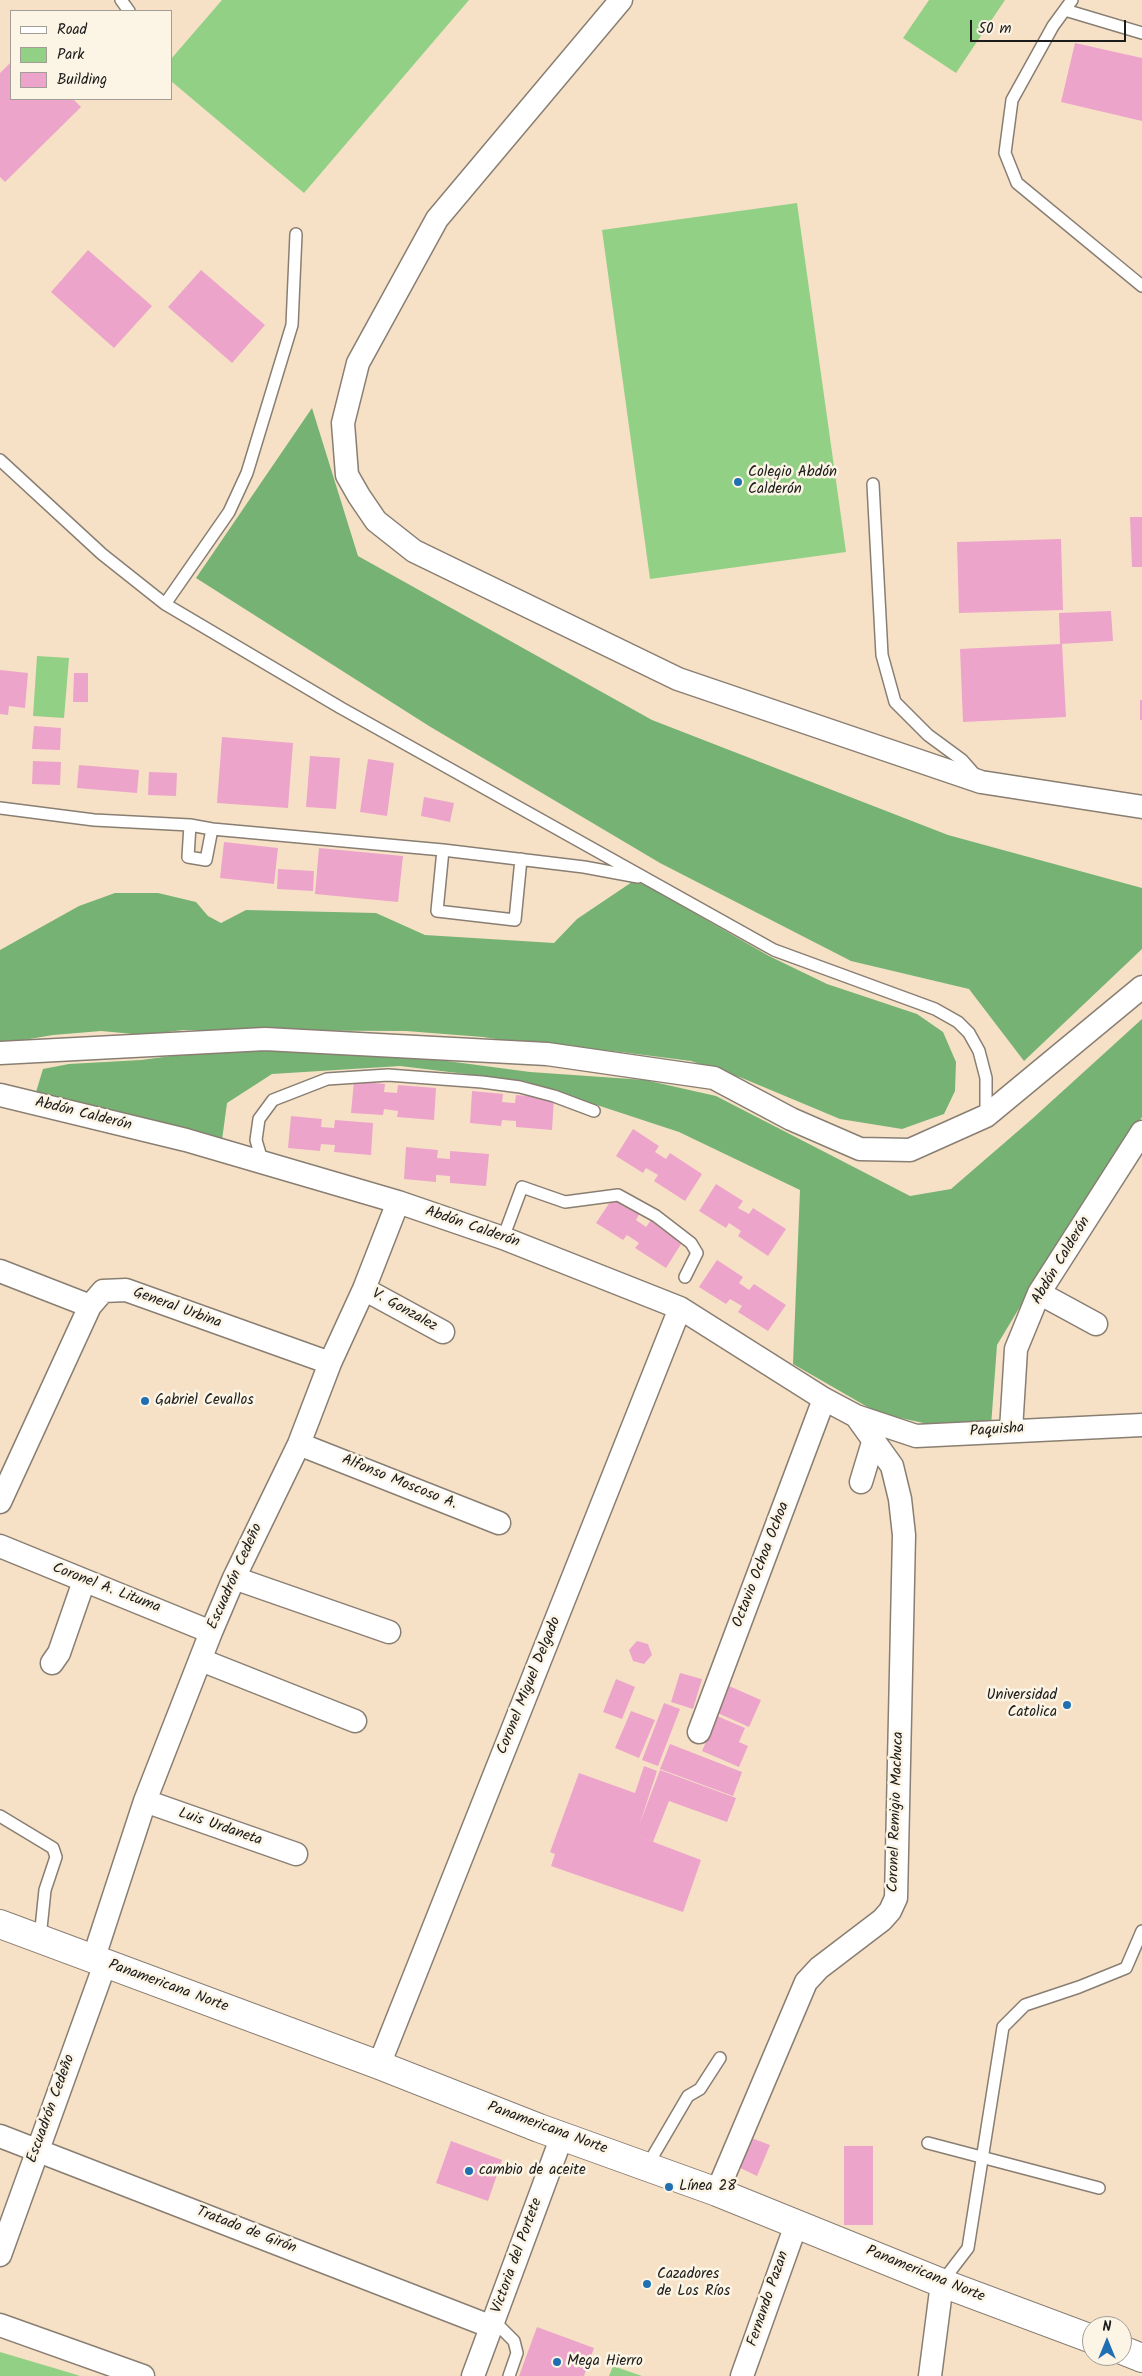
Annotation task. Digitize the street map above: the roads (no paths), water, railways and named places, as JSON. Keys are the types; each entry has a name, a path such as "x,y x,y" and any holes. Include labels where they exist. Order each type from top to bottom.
{"main road":[{"name":"Panamericana Norte","path":"0,1924 379,2065 562,2136 796,2222 942,2283 1082,2335"}],"street":[{"path":"621,0 437,219 358,363 343,423 347,474 376,522 414,551 678,679 981,782 1142,807"},
{"path":"0,1053 265,1039 547,1054 714,1078 791,1118 860,1149 910,1150 986,1116 1142,987"},
{"name":"Abdón Calderón","path":"0,1095 186,1140 398,1202 503,1238 680,1308 824,1399 856,1416 892,1466"},
{"name":"Abdón Calderón","path":"1011,1430 1016,1349 1039,1293 1142,1132"},
{"name":"Escuadrón Cedeño","path":"0,2255 99,1962 145,1801 211,1632 234,1578 298,1444 330,1364 364,1289 398,1202"},
{"path":"0,1271 90,1306"},
{"name":"V. Gonzalez","path":"364,1289 444,1332"},
{"name":"General Urbina","path":"0,1502 90,1306 102,1291 126,1290 330,1364"},
{"path":"1039,1293 1096,1324"},
{"name":"Coronel Miguel Delgado","path":"379,2065 680,1308"},
{"name":"Octavio Ochoa Ochoa","path":"699,1732 824,1399"},
{"name":"Paquisha","path":"856,1416 916,1436 1142,1425"},
{"path":"861,1482 874,1439"},
{"name":"Alfonso Moscoso A.","path":"298,1444 499,1523"},
{"name":"Coronel Remigio Machuca","path":"717,2192 806,1982 819,1968 882,1920 890,1911 896,1898 904,1534 900,1499 892,1466"},
{"name":"Coronel A. Lituma","path":"0,1546 211,1632"},
{"path":"234,1578 389,1632"},
{"path":"52,1662 59,1653 84,1581"},
{"path":"201,1660 355,1721"},
{"name":"Luis Urdaneta","path":"145,1801 296,1854"},
{"name":"Tratado de Girón","path":"0,2136 493,2324"},
{"name":"Victoria del Portete","path":"474,2376 562,2136"},
{"name":"Fernando Pazan","path":"742,2376 796,2222"},
{"path":"930,2376 942,2283"},
{"path":"0,2325 143,2376"}],"lane":[{"path":"1142,33 1068,5 1012,100 1005,153 1017,183 1142,286"},
{"path":"165,604 229,512 247,473 292,325 296,234"},
{"path":"0,460 102,554 165,604 341,708 774,950 935,1008 958,1022 969,1033 979,1051 986,1078 986,1116"},
{"path":"873,484 882,655 895,702 928,735 962,760 981,782"},
{"path":"0,808 94,820 190,825 212,829 443,850 521,859 647,878"},
{"path":"190,825 188,857 206,860 212,829"},
{"path":"443,850 437,911 515,920 521,859"},
{"path":"265,1163 261,1157 256,1140 259,1119 273,1100 327,1079 356,1075 388,1075 482,1082 520,1087 554,1096 594,1111"},
{"path":"503,1238 522,1187 565,1202 618,1195 656,1216 692,1243 697,1253 685,1277"},
{"path":"0,1816 53,1848 56,1857 45,1890 40,1938"},
{"path":"942,2283 968,2248 1003,2027 1025,2005 1079,1987 1126,1968 1142,1930"},
{"path":"647,2166 688,2096 700,2089 720,2058"},
{"path":"928,2143 1099,2188"},
{"path":"493,2324 514,2341 517,2353 509,2376"}],"place":[{"name":"Colegio Abdón Calderón","path":"738,482"},
{"name":"Gabriel Cevallos","path":"145,1401"},
{"name":"Universidad Catolica","path":"1067,1705"},
{"name":"cambio de aceite","path":"469,2171"},
{"name":"Línea 28","path":"669,2187"},
{"name":"Cazadores de Los Ríos","path":"647,2284"},
{"name":"Mega Hierro","path":"557,2362"}]}
